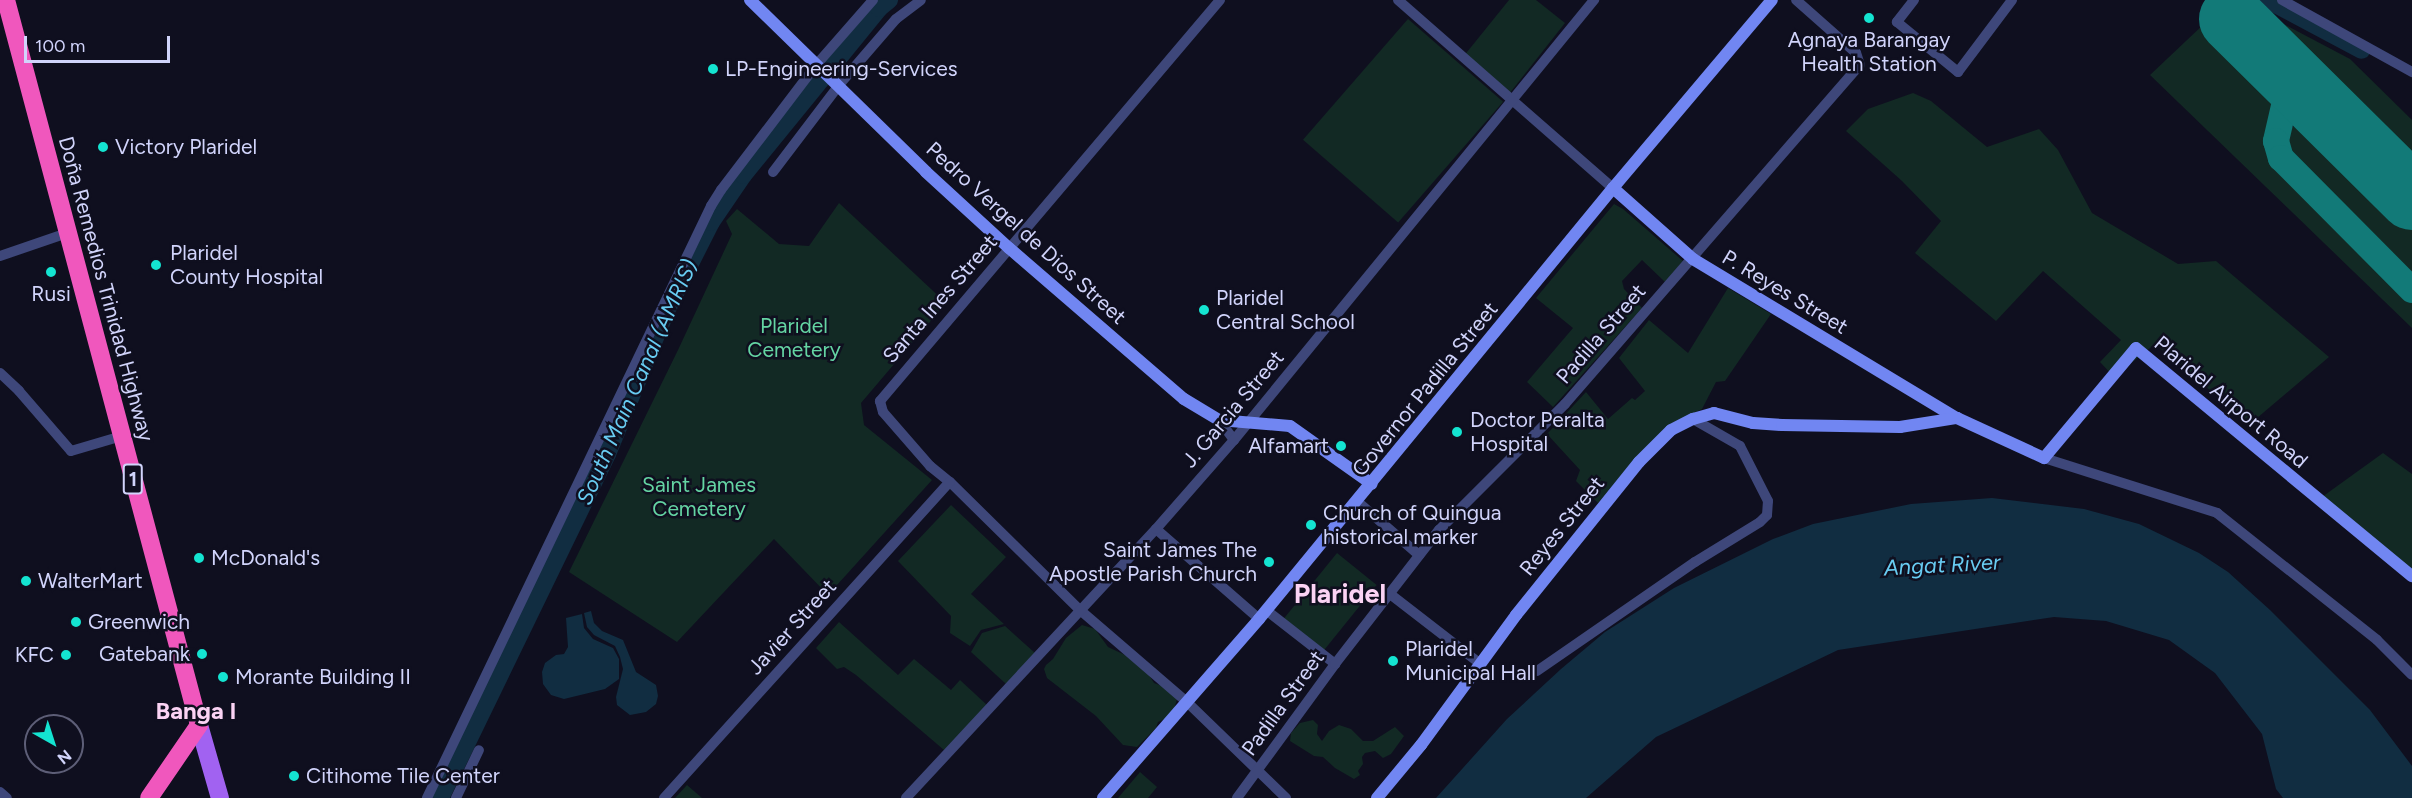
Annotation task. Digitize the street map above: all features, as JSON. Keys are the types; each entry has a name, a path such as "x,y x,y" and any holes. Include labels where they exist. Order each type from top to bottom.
{"highway":[{"name":"Doña Remedios Trinidad Highway","path":"6,0 199,724"},
{"path":"149,798 199,724"}],"main road":[{"name":"Doña Remedios Trinidad Highway","path":"199,724 220,798"}],"street":[{"name":"Pedro Vergel de Dios Street","path":"750,0 926,172 1009,249 1173,390 1219,420 1234,440"},
{"path":"427,798 711,206 818,65 873,0"},
{"path":"773,172 835,82 896,19 921,0"},
{"name":"Santa Ines Street","path":"1220,0 880,401 883,412 930,466 950,482 1080,610 1187,702 1286,798"},
{"name":"P. Reyes Street","path":"1398,0 1693,259 1957,418 2044,458 2217,513 2377,640 2412,675"},
{"name":"J. Garcia Street","path":"906,798 1156,529 1234,440 1594,0"},
{"name":"Governor Padilla Street","path":"1103,798 1358,501 1613,188 1772,0"},
{"name":"Padilla Street","path":"1237,798 1335,664 1439,530 1565,404 1860,66 1856,53 1797,0"},
{"path":"1914,0 1897,22 1958,72 2012,0"},
{"path":"2282,0 2412,72"},
{"path":"0,256 67,233"},
{"name":"Plaridel Airport Road","path":"2044,458 2136,348 2412,576"},
{"path":"0,373 20,391 71,451 122,436"},
{"name":"Reyes Street","path":"1377,798 1421,745 1478,663 1639,462 1671,430 1714,413 1753,423 1782,425 1900,427 1957,418"},
{"path":"1537,671 1695,562 1760,522 1767,515 1768,501 1740,446 1694,419"},
{"name":"Pedro Vergel de Dios Street","path":"1219,420 1290,426 1372,484"},
{"name":"Javier Street","path":"664,798 950,482"},
{"path":"1358,501 1419,555"},
{"path":"1156,529 1263,614 1335,664"},
{"path":"1390,594 1478,663"},
{"path":"456,798 479,750"},
{"path":"0,792 8,798"}],"green space":[{"path":"1509,0 1536,0 1565,23 1509,94 1463,57"},
{"path":"2257,10 2350,59 2412,120 2412,165"},
{"path":"1408,19 1503,102 1398,222 1303,140"},
{"path":"2205,23 2275,93 2278,107 2273,122 2270,152 2277,166 2412,302 2412,328 2150,75"},
{"path":"1913,93 1931,101 1987,147 2039,129 2058,150 2092,213 2178,264 2216,261 2329,357 2250,424 2155,344 2114,377 2100,362 2121,340 2043,271 1996,321 1915,253 1941,221 1902,181 1846,131 1868,109"},
{"path":"2303,121 2412,229 2412,280 2284,151 2283,144 2289,129"},
{"path":"839,203 946,303 861,403 864,425 932,480 828,595 774,539 677,642 569,572 732,234 726,221 737,209 779,244 809,246"},
{"path":"1614,204 1623,209 1683,261 1665,282 1642,260 1622,281 1624,289 1642,308 1553,407 1527,382 1573,328 1536,298"},
{"path":"1728,288 1771,314 1725,381 1716,382 1702,409 1668,425 1634,460 1598,503 1576,481 1580,470 1547,434 1586,392 1608,419 1632,398 1635,400 1645,391 1619,358 1649,320 1688,353"},
{"path":"2383,453 2412,474 2412,570 2322,497"},
{"path":"951,505 1006,557 971,594 1004,624 981,630 970,646 950,633 951,616 898,561"},
{"path":"1337,553 1377,585 1323,651 1284,619"},
{"path":"839,622 898,675 914,659 951,690 960,680 987,705 944,750 856,675 844,667 837,669 816,648"},
{"path":"1082,625 1095,629 1108,647 1125,655 1149,675 1154,683 1178,696 1174,709 1167,718 1158,722 1156,728 1137,747 1123,745 1096,716 1047,678 1044,669 1046,665 1053,659 1066,638"},
{"path":"1005,626 1035,653 1006,684 971,652 982,633"},
{"path":"1313,720 1318,725 1317,734 1322,741 1329,731 1339,725 1351,729 1363,741 1373,741 1395,727 1404,736 1391,754 1383,758 1375,751 1365,753 1362,757 1363,764 1358,771 1360,775 1354,779 1335,768 1323,757 1314,756 1290,741 1291,733 1300,723"},
{"path":"1140,772 1157,787 1148,798 1118,798"},
{"path":"687,785 702,798 675,798"}],"water":[{"name":"Angat River","path":"1992,498 2084,509 2139,524 2199,553 2228,572 2270,610 2370,710 2412,766 2412,798 2283,798 2276,789 2262,734 2215,673 2169,640 2106,621 2054,617 1838,650 1656,737 1586,798 1436,798 1507,719 1561,669 1605,632 1674,588 1773,539 1813,524 1911,504"},
{"path":"591,611 594,623 602,631 623,640 636,672 656,685 658,696 656,704 646,712 630,715 617,705 616,697 623,669 620,657 615,646 594,635 587,627 584,613"},
{"path":"582,614 584,628 593,639 613,648 619,659 619,679 605,689 564,699 551,695 543,684 542,672 545,663 556,655 564,654 568,647 566,618"}],"waterway":[{"name":"South Main Canal (AMRIS)","path":"440,798 607,454 665,313 711,222 743,175 879,8 889,0"},
{"name":"South Main Canal (AMRIS)","path":"2268,0 2362,50"}],"taxiway":[{"path":"2283,69 2284,106 2321,107"},
{"path":"2284,106 2276,141 2281,158 2412,290"}],"runway":[{"path":"2232,19 2412,197"}],"place":[{"name":"Agnaya Barangay Health Station","path":"1869,18"},
{"name":"LP-Engineering-Services","path":"713,69"},
{"name":"Victory Plaridel","path":"103,147"},
{"name":"Plaridel County Hospital","path":"156,265"},
{"name":"Rusi","path":"51,272"},
{"name":"Plaridel Central School","path":"1204,310"},
{"name":"Doctor Peralta Hospital","path":"1457,432"},
{"name":"Alfamart","path":"1341,446"},
{"name":"Church of Quingua historical marker","path":"1311,525"},
{"name":"McDonald's","path":"199,558"},
{"name":"Saint James The Apostle Parish Church","path":"1269,562"},
{"name":"WalterMart","path":"26,581"},
{"name":"Greenwich","path":"76,622"},
{"name":"Gatebank","path":"202,654"},
{"name":"KFC","path":"66,655"},
{"name":"Plaridel Municipal Hall","path":"1393,661"},
{"name":"Morante Building II","path":"223,677"},
{"name":"Citihome Tile Center","path":"294,776"}],"district":[{"name":"Plaridel","path":"1340,594"},
{"name":"Banga I","path":"196,711"}],"park label":[{"name":"Plaridel Cemetery","path":"794,338"},
{"name":"Saint James Cemetery","path":"699,497"}]}
